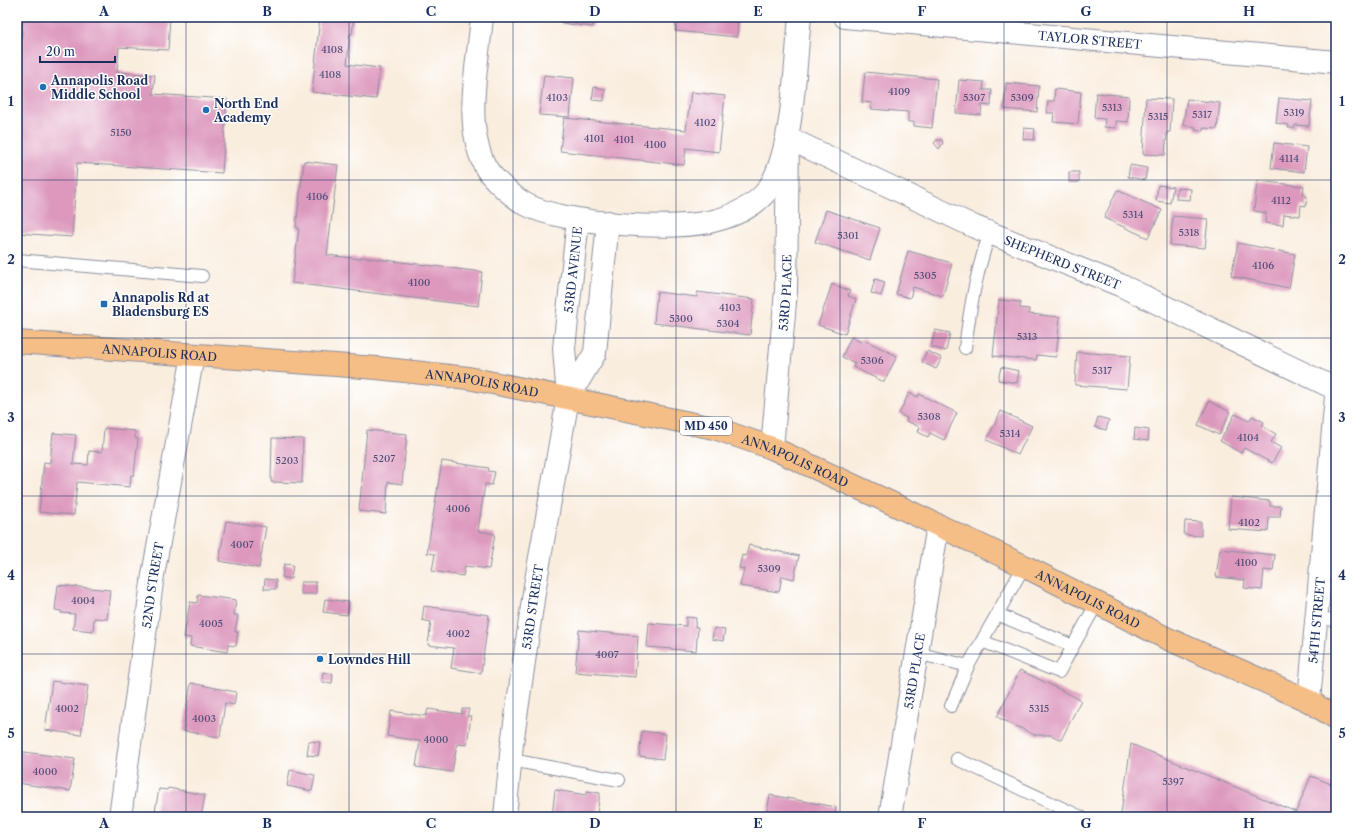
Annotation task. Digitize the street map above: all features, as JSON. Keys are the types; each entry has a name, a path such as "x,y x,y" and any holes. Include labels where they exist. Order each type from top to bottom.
{"main road":[{"name":"ANNAPOLIS ROAD","path":"17,342 377,368 468,378 634,413 714,428 772,448 938,525 1024,566 1166,638 1308,701 1336,718"}],"street":[{"name":"53RD AVENUE","path":"482,17 473,108 474,140 485,167 506,189 527,205 551,214 578,220 564,348 568,398"},
{"name":"53RD PLACE","path":"772,448 786,291 788,138 800,17"},
{"name":"TAYLOR STREET","path":"845,17 1336,62"},
{"name":"53RD PLACE","path":"578,220 691,225 716,221 736,214 754,204 767,190 777,170 788,138"},
{"name":"SHEPHERD STREET","path":"788,138 990,233 1120,285 1336,389"},
{"path":"568,398 595,353 608,222"},
{"name":"52ND STREET","path":"120,817 153,575 193,355"},
{"name":"54TH STREET","path":"1308,701 1326,619 1336,396"},
{"name":"53RD STREET","path":"505,817 511,760 535,586 568,398"},
{"name":"53RD PLACE","path":"890,817 938,525"}],"lane":[{"path":"966,348 976,277 980,260 990,233"},
{"path":"17,260 202,276"},
{"path":"951,706 968,666 1024,566"},
{"path":"982,641 1059,672 1097,603"},
{"path":"997,614 1073,646"},
{"path":"917,654 968,666"},
{"path":"957,759 1081,817"},
{"path":"511,760 620,780"}],"building":[{"path":"23,17 170,17 168,50 119,47 117,72 155,75 153,94 227,99 222,173 77,163 72,237 17,233 17,65 20,65"},
{"path":"320,17 354,17 352,34 350,34 347,64 380,68 376,99 312,92"},
{"path":"562,17 594,17 593,27 561,23"},
{"path":"676,17 738,17 737,37 675,31"},
{"path":"865,72 937,79 932,128 914,126 914,122 908,122 908,112 871,109 872,103 862,102"},
{"path":"544,75 574,78 570,117 539,115"},
{"path":"959,80 984,82 983,90 992,90 991,106 982,105 981,115 956,113"},
{"path":"1006,83 1039,86 1037,112 1004,109"},
{"path":"594,87 605,89 604,101 592,100"},
{"path":"1055,89 1081,92 1078,124 1053,122 1054,113 1047,113 1048,101 1054,101"},
{"path":"691,92 725,96 719,152 686,148 684,165 560,151 564,118 686,130"},
{"path":"1096,93 1129,96 1128,122 1116,121 1116,128 1104,127 1105,119 1094,118"},
{"path":"1146,98 1172,99 1170,132 1167,132 1165,155 1143,154"},
{"path":"1279,98 1312,101 1309,126 1295,125 1295,128 1288,128 1289,125 1276,123"},
{"path":"1187,99 1220,103 1217,129 1203,128 1203,131 1195,130 1196,127 1183,125"},
{"path":"1024,128 1035,129 1034,140 1023,139"},
{"path":"937,140 942,140 943,143 939,149 934,143"},
{"path":"1274,143 1307,147 1304,172 1271,168"},
{"path":"304,161 338,165 327,255 360,259 361,257 482,272 478,306 292,283 299,228 296,227"},
{"path":"1130,165 1147,168 1145,180 1128,177"},
{"path":"1069,172 1079,172 1079,182 1069,182"},
{"path":"1257,181 1304,186 1303,195 1307,196 1306,206 1301,205 1300,216 1284,214 1283,225 1265,223 1266,213 1254,211"},
{"path":"1158,185 1173,187 1170,203 1156,201"},
{"path":"1177,188 1191,189 1190,200 1176,199"},
{"path":"1117,190 1162,210 1148,238 1104,218"},
{"path":"826,210 880,228 870,260 815,242"},
{"path":"1173,216 1208,219 1205,248 1170,245"},
{"path":"1238,243 1295,254 1289,288 1231,276"},
{"path":"908,251 952,263 943,296 913,287 910,298 896,294"},
{"path":"875,279 885,282 881,296 871,293"},
{"path":"832,284 850,291 848,296 856,299 845,334 818,325"},
{"path":"657,292 697,297 697,292 754,299 750,335 654,323"},
{"path":"999,300 1020,302 1020,308 1029,309 1029,314 1060,317 1056,357 1037,355 1036,360 993,356"},
{"path":"935,330 950,333 946,351 931,347"},
{"path":"851,337 861,342 862,339 897,356 884,382 853,367 855,363 842,357"},
{"path":"927,351 942,358 936,369 922,362"},
{"path":"1077,352 1130,356 1127,389 1075,385"},
{"path":"1001,367 1019,371 1017,383 998,380"},
{"path":"909,393 918,397 919,394 957,413 944,440 930,433 928,437 918,432 920,427 906,421 907,418 899,414"},
{"path":"1209,401 1230,412 1219,435 1198,425"},
{"path":"1001,411 1032,426 1018,455 987,440"},
{"path":"1235,414 1249,421 1252,416 1264,422 1262,426 1276,434 1271,442 1281,448 1272,463 1244,448 1241,453 1220,441"},
{"path":"1098,417 1109,420 1106,430 1095,427"},
{"path":"104,428 135,431 135,438 138,439 134,475 131,475 130,487 77,482 74,515 39,512 44,462 50,463 53,433 76,435 73,464 88,465 89,451 102,452"},
{"path":"1135,428 1149,430 1148,441 1134,439"},
{"path":"367,430 407,434 402,484 388,482 386,514 359,511"},
{"path":"272,438 303,439 302,483 271,482"},
{"path":"442,461 489,468 488,471 495,472 492,485 485,484 478,531 495,534 489,569 465,566 463,576 432,571 435,554 427,553"},
{"path":"1231,497 1270,501 1270,506 1281,506 1280,517 1269,517 1268,532 1228,529"},
{"path":"226,521 266,527 259,568 219,561"},
{"path":"1185,521 1201,522 1201,536 1184,535"},
{"path":"749,545 799,556 794,579 782,576 779,592 740,586 744,569 739,568 742,555 746,556"},
{"path":"1220,549 1275,555 1273,571 1264,570 1262,590 1244,588 1245,580 1216,577"},
{"path":"284,564 293,565 291,579 282,577"},
{"path":"265,579 276,580 276,589 264,589"},
{"path":"301,582 316,582 316,594 301,594"},
{"path":"58,585 110,590 107,619 94,618 93,631 73,629 75,614 61,613 61,611 55,610"},
{"path":"198,595 236,600 234,615 238,615 235,632 238,632 236,646 228,645 227,652 190,646 191,638 184,637 190,602 197,603"},
{"path":"325,599 349,602 347,615 323,612"},
{"path":"424,606 489,615 481,673 451,668 454,648 428,645 431,622 422,620"},
{"path":"686,617 696,618 695,627 698,627 696,651 647,647 649,623 686,626"},
{"path":"714,628 725,630 723,641 712,639"},
{"path":"579,630 638,636 635,677 575,672"},
{"path":"1020,670 1081,700 1061,740 1051,735 1035,735 997,717"},
{"path":"323,672 333,674 332,683 322,682"},
{"path":"52,681 88,686 81,735 45,730"},
{"path":"191,683 236,692 234,705 225,703 220,737 183,731"},
{"path":"428,709 462,714 462,709 469,709 467,716 471,716 467,745 457,744 452,772 416,767 420,741 387,736 391,711 426,716"},
{"path":"642,731 666,734 663,759 639,756"},
{"path":"309,741 320,742 318,756 307,755"},
{"path":"1131,744 1296,812 1311,776 1336,786 1336,817 1129,817 1121,814"},
{"path":"17,751 75,759 70,791 17,783"},
{"path":"290,770 315,775 312,791 287,786"},
{"path":"168,788 205,795 201,817 154,817 159,789 167,790"},
{"path":"555,790 586,795 587,791 600,793 597,813 604,814 604,817 552,816"},
{"path":"770,795 836,807 835,817 766,817"}],"place":[{"name":"Annapolis Road Middle School","path":"43,87"},
{"name":"North End Academy","path":"206,110"},
{"name":"Annapolis Rd at Bladensburg ES","path":"104,304"},
{"name":"Lowndes Hill","path":"320,659"}]}
